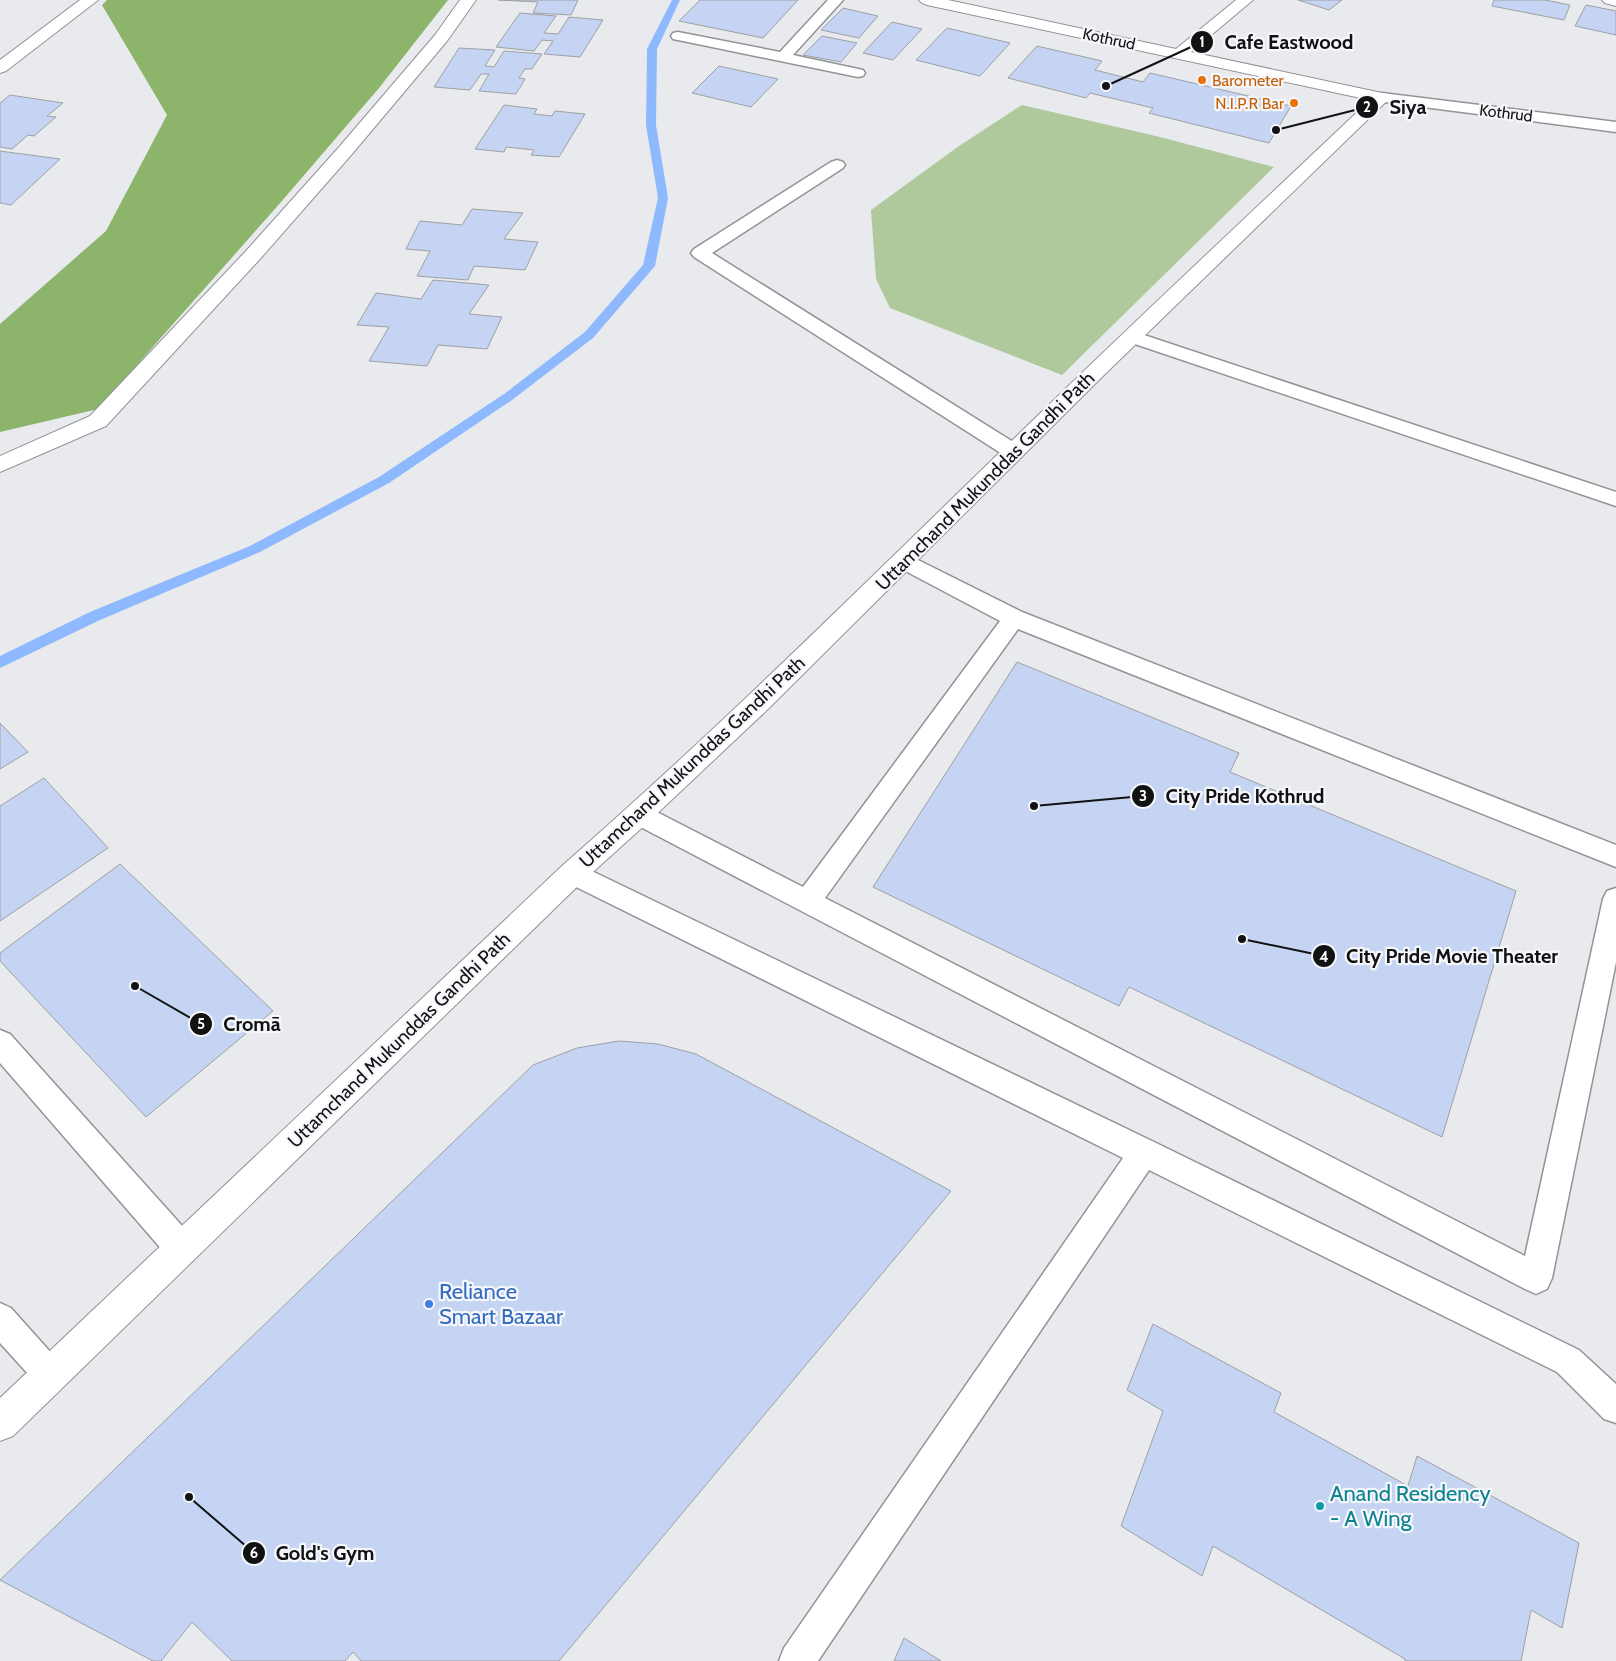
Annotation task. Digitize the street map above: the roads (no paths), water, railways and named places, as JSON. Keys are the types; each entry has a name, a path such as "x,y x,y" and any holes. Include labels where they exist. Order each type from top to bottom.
{"street":[{"path":"0,68 90,0"},
{"path":"0,465 98,421 254,255 441,38 468,0"},
{"name":"Kothrud","path":"928,0 1382,98"},
{"path":"1179,54 1245,0"},
{"path":"1610,0 1616,1"},
{"name":"Uttamchand Mukunddas Gandhi Path","path":"0,1423 573,873 640,815 904,561 1132,337 1382,98"}],"lane":[{"path":"783,57 836,0"},
{"path":"678,36 858,73"},
{"name":"Kothrud","path":"1382,98 1616,127"},
{"path":"838,165 700,253 1014,452"},
{"path":"1132,337 1616,499"},
{"path":"904,561 1014,618 1616,856"},
{"path":"808,901 1014,618"},
{"path":"640,815 1536,1278 1616,899"},
{"path":"573,873 1568,1361 1616,1407"},
{"path":"0,1043 182,1249"},
{"path":"797,1661 1144,1152"},
{"path":"0,1319 50,1375"}],"waterway":[{"path":"0,662 95,616 255,549 384,480 508,397 589,335 649,266 663,198 651,125 652,49 676,0"}],"place":[{"name":"Barometer","path":"1202,80"},
{"name":"Cafe Eastwood","path":"1106,86"},
{"name":"N.I.P.R Bar","path":"1294,103"},
{"name":"Siya","path":"1276,130"},
{"name":"City Pride Kothrud","path":"1034,806"},
{"name":"City Pride Movie Theater","path":"1242,939"},
{"name":"Cromā","path":"135,986"},
{"name":"Reliance Smart Bazaar","path":"429,1304"},
{"name":"Gold's Gym","path":"189,1497"},
{"name":"Anand Residency - A Wing","path":"1320,1506"}]}
